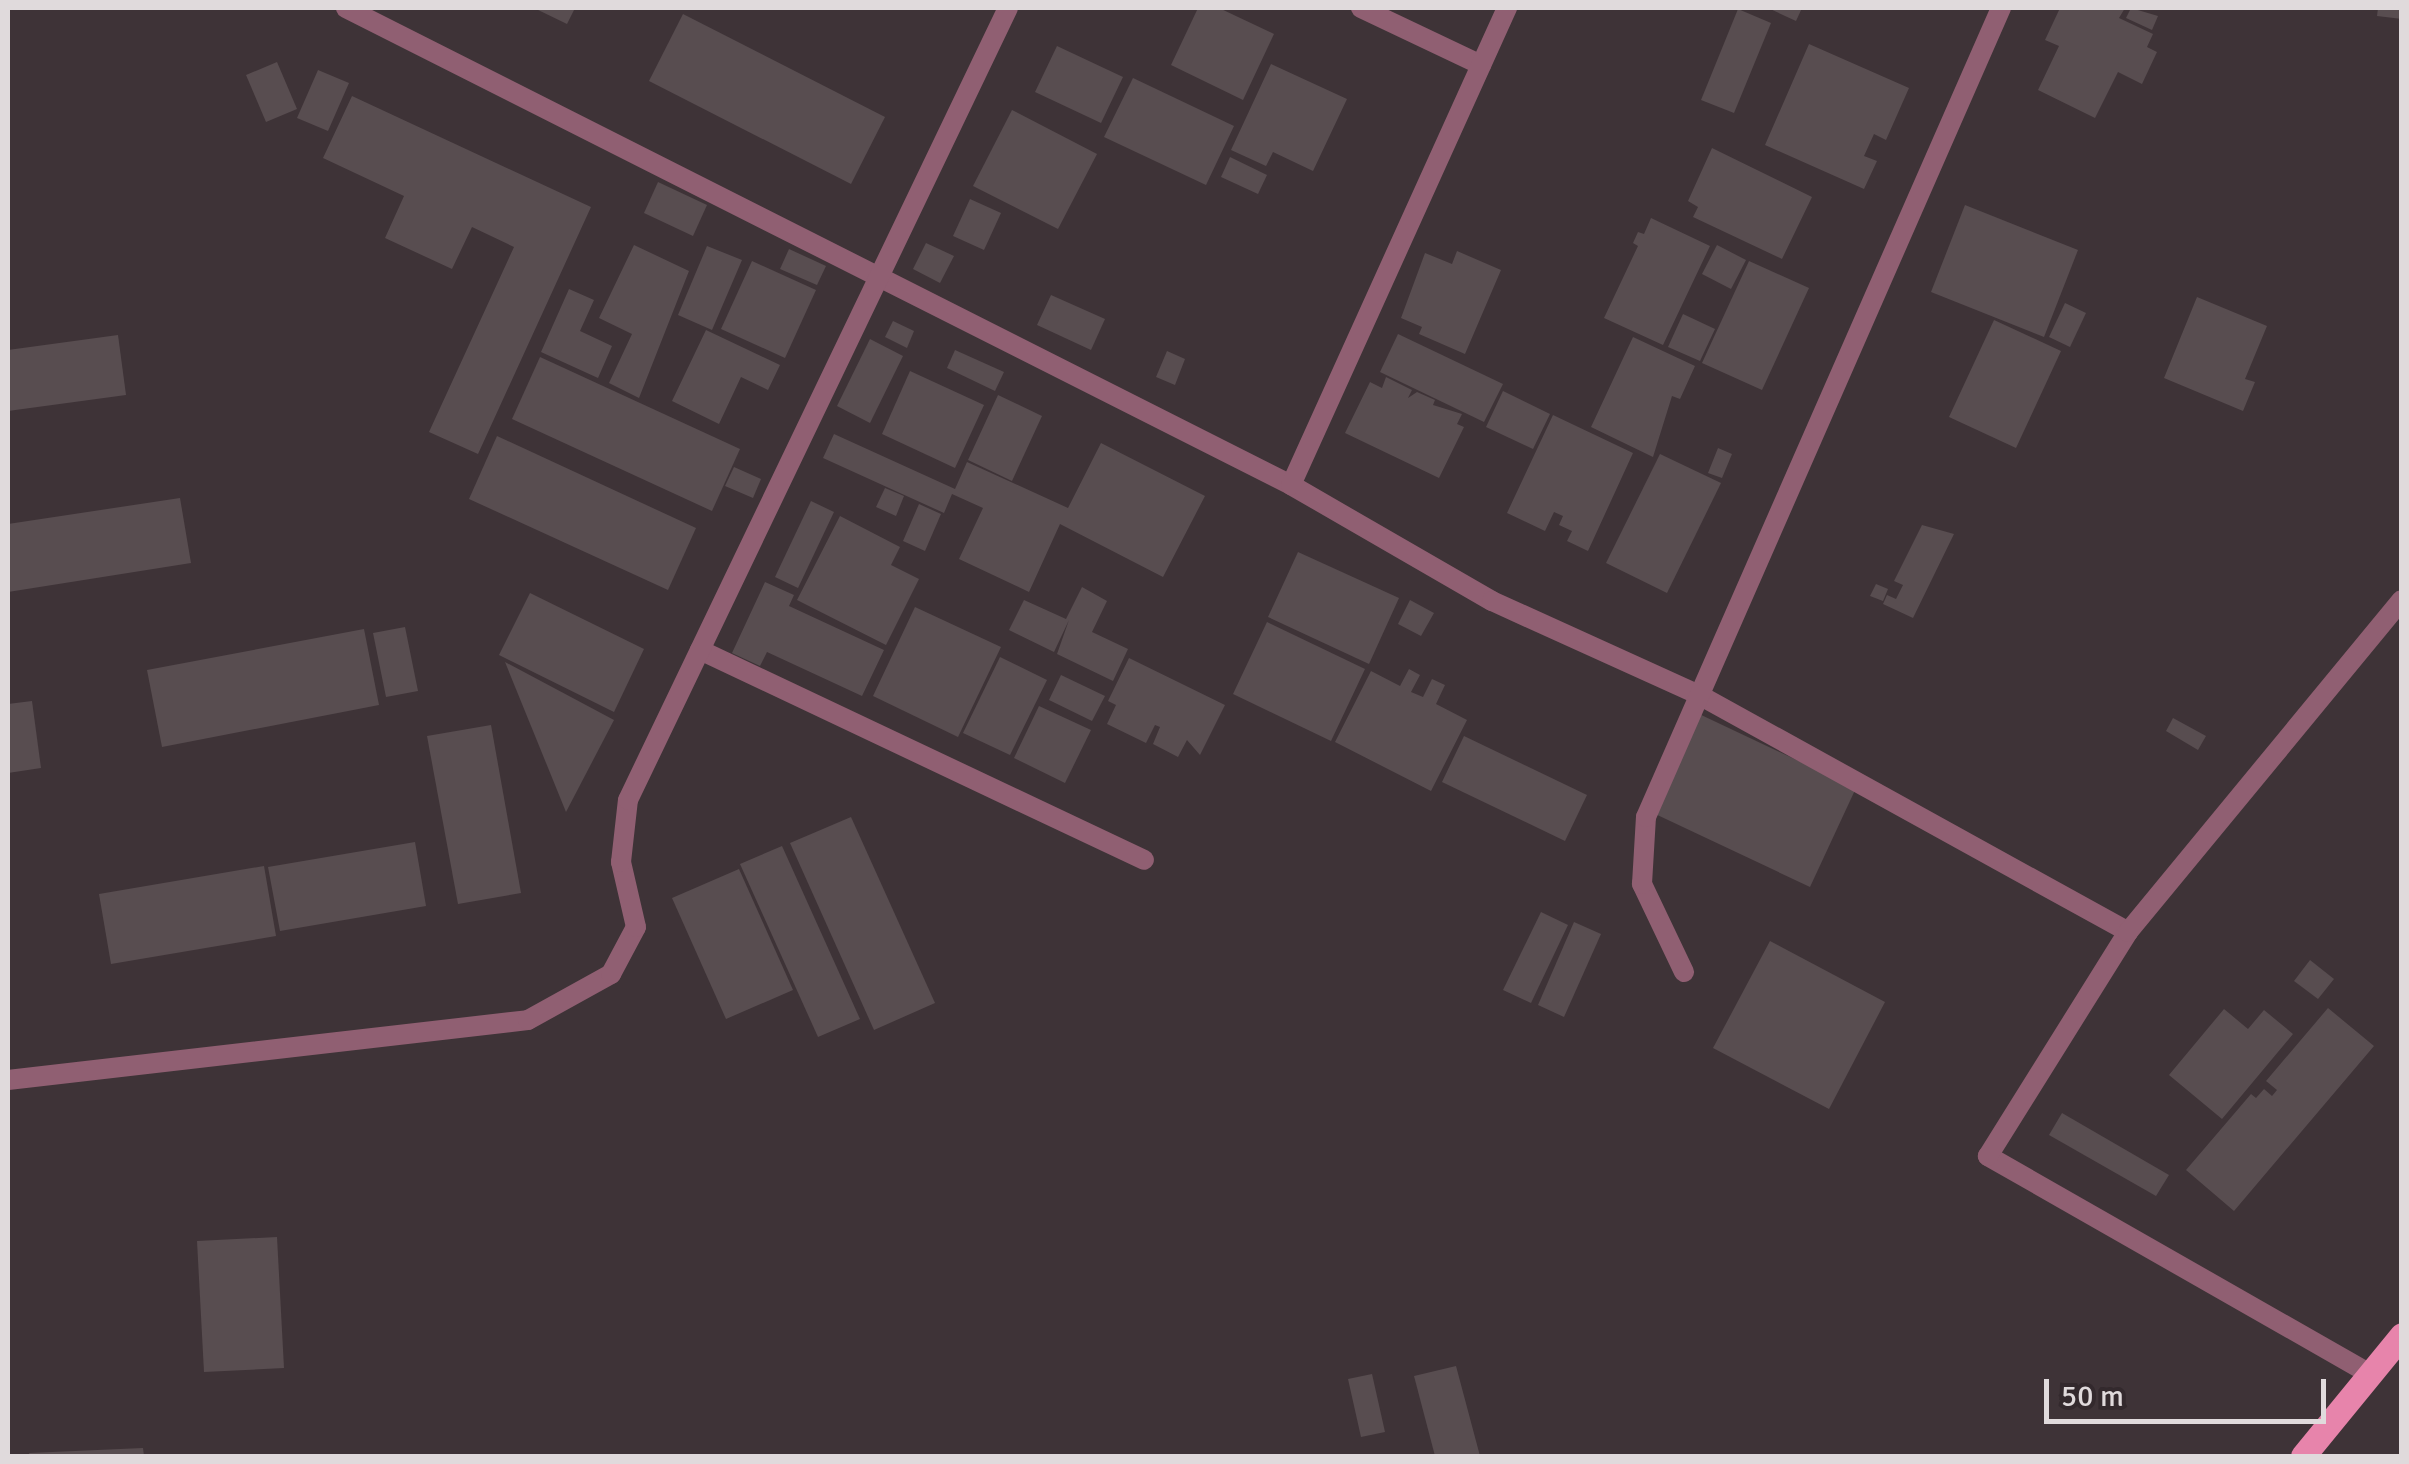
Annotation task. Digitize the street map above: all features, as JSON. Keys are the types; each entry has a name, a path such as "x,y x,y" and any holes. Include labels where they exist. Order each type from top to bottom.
{"main road":[{"path":"2303,1456 2402,1336"}],"street":[{"path":"346,8 1291,485 1492,601 1701,696 2128,932"},
{"path":"8,1080 528,1020 610,974 636,926 621,862 628,800 1008,8"},
{"path":"1361,8 1481,65"},
{"path":"1291,485 1507,8"},
{"path":"1684,972 1642,884 1646,817 2001,8"},
{"path":"2370,1374 1988,1156 2128,932 2402,600"},
{"path":"700,650 1144,860"}],"building":[{"path":"534,8 575,8 567,24"},
{"path":"1198,8 1219,8 1274,34 1243,100 1171,65"},
{"path":"1768,8 1802,8 1796,21"},
{"path":"2060,8 2125,8 2119,18 2153,34 2147,47 2157,52 2142,84 2118,72 2095,118 2038,90 2059,46 2045,40"},
{"path":"2131,8 2158,16 2152,30 2126,18"},
{"path":"2378,8 2402,8 2402,19 2377,16"},
{"path":"1738,9 1771,23 1734,113 1701,100"},
{"path":"683,14 885,117 851,184 649,81"},
{"path":"1809,44 1909,88 1886,140 1874,134 1864,156 1877,161 1864,189 1765,145"},
{"path":"1057,46 1123,77 1101,123 1035,92"},
{"path":"277,62 297,109 266,122 246,75"},
{"path":"1271,64 1347,99 1313,171 1273,152 1266,166 1231,150"},
{"path":"318,70 349,83 328,131 297,118"},
{"path":"1133,78 1234,126 1206,185 1104,137"},
{"path":"352,96 591,207 478,454 429,432 514,247 472,227 452,269 385,238 404,196 323,158"},
{"path":"1012,110 1097,154 1058,229 973,186"},
{"path":"1712,148 1812,197 1782,259 1693,217 1698,207 1688,201"},
{"path":"1230,157 1267,175 1258,194 1221,177"},
{"path":"658,182 707,205 693,236 644,213"},
{"path":"970,199 1001,213 984,250 953,236"},
{"path":"1965,205 2078,250 2044,337 1931,292"},
{"path":"1651,218 1710,246 1663,345 1604,318 1638,246 1633,243 1638,232 1644,234"},
{"path":"926,243 954,256 940,283 913,269"},
{"path":"634,245 689,271 639,398 609,383 632,334 599,318"},
{"path":"1717,245 1746,260 1731,289 1702,274"},
{"path":"707,246 742,260 712,330 678,315"},
{"path":"789,249 826,266 817,285 780,269"},
{"path":"1457,251 1501,270 1465,354 1419,334 1422,327 1401,318 1425,253 1452,264"},
{"path":"752,261 816,290 785,358 721,329"},
{"path":"1749,261 1809,288 1762,390 1702,363"},
{"path":"569,289 594,300 580,331 612,346 598,378 541,352"},
{"path":"1051,295 1105,319 1091,350 1037,325"},
{"path":"2197,297 2267,326 2245,379 2255,382 2243,411 2164,378"},
{"path":"2065,303 2086,313 2070,347 2049,337"},
{"path":"1683,314 1715,329 1700,361 1668,347"},
{"path":"1994,320 2061,351 2016,448 1949,417"},
{"path":"893,321 914,331 907,348 885,337"},
{"path":"706,330 780,365 768,390 741,377 719,424 672,401"},
{"path":"1398,334 1503,384 1484,422 1380,372"},
{"path":"118,335 126,395 8,411 8,350"},
{"path":"1633,337 1695,366 1680,399 1672,396 1653,457 1591,427"},
{"path":"870,339 903,356 870,423 837,406"},
{"path":"955,350 1004,372 995,391 947,368"},
{"path":"1167,351 1185,359 1175,385 1156,377"},
{"path":"540,357 740,449 712,511 512,419"},
{"path":"910,371 984,405 955,468 882,434"},
{"path":"1386,377 1412,390 1408,398 1417,392 1435,400 1433,405 1462,414 1457,424 1464,427 1439,478 1345,433 1370,382 1382,388"},
{"path":"1503,391 1550,414 1533,449 1486,427"},
{"path":"998,395 1042,416 1012,481 968,460"},
{"path":"1553,415 1633,453 1588,551 1567,541 1572,531 1559,525 1563,516 1554,512 1545,531 1507,513"},
{"path":"834,434 955,489 967,462 1068,508 1101,443 1205,496 1163,577 1060,524 1029,592 959,559 983,508 952,494 944,513 823,458"},
{"path":"497,436 696,528 668,590 469,499"},
{"path":"1718,448 1732,454 1722,478 1708,473"},
{"path":"1660,454 1721,483 1667,593 1606,563"},
{"path":"734,467 761,479 753,498 725,486"},
{"path":"885,488 904,496 896,516 876,507"},
{"path":"180,498 191,563 8,592 8,524"},
{"path":"811,501 834,512 798,588 775,577"},
{"path":"919,504 941,514 925,551 903,541"},
{"path":"840,516 900,547 891,565 919,579 886,645 797,600"},
{"path":"1922,525 1954,534 1913,618 1883,604 1887,595 1896,599 1903,585 1894,581"},
{"path":"1298,552 1399,598 1369,664 1268,617"},
{"path":"765,582 794,595 789,606 884,650 862,696 767,652 760,666 732,653"},
{"path":"1876,584 1888,589 1883,601 1870,596"},
{"path":"1082,587 1107,601 1092,632 1128,649 1113,681 1057,654 1069,620 1054,652 1009,630 1024,600 1066,619"},
{"path":"530,593 644,649 614,712 499,655"},
{"path":"1410,600 1434,613 1421,636 1398,624"},
{"path":"915,607 1001,647 958,737 873,696"},
{"path":"1267,622 1365,669 1331,741 1233,694"},
{"path":"405,627 418,691 386,697 373,633"},
{"path":"364,629 379,705 162,747 147,670"},
{"path":"1000,657 1047,680 1010,755 963,733"},
{"path":"1129,658 1225,705 1200,755 1187,740 1178,757 1153,744 1160,727 1155,725 1146,743 1107,724 1116,705 1108,701"},
{"path":"505,662 614,720 566,812"},
{"path":"1409,669 1420,675 1411,692 1423,697 1432,679 1445,685 1436,704 1467,720 1431,791 1335,742 1371,671 1400,686"},
{"path":"1061,675 1105,696 1092,721 1049,700"},
{"path":"32,701 41,768 8,773 8,704"},
{"path":"1039,706 1091,730 1065,783 1014,758"},
{"path":"1697,713 1856,788 1810,887 1651,812"},
{"path":"2173,718 2206,736 2198,750 2166,731"},
{"path":"491,725 521,893 458,904 427,736"},
{"path":"1464,736 1587,795 1565,841 1442,782"},
{"path":"851,817 935,1003 874,1030 790,843"},
{"path":"415,842 426,906 280,931 268,867"},
{"path":"782,846 860,1019 818,1037 740,864"},
{"path":"264,866 276,936 111,964 99,894"},
{"path":"739,869 793,990 726,1019 672,898"},
{"path":"1541,912 1568,925 1531,1003 1503,990"},
{"path":"1574,922 1601,934 1564,1017 1538,1005"},
{"path":"1770,941 1885,1002 1829,1109 1713,1048"},
{"path":"2310,960 2334,979 2318,999 2294,981"},
{"path":"2328,1008 2374,1046 2234,1211 2186,1170 2251,1094 2256,1098 2264,1089 2272,1096 2277,1090 2266,1081"},
{"path":"2224,1009 2248,1029 2264,1010 2293,1034 2222,1119 2169,1075"},
{"path":"2062,1113 2169,1175 2156,1196 2049,1135"},
{"path":"277,1237 284,1368 204,1372 197,1241"},
{"path":"1456,1366 1480,1456 1435,1456 1414,1376"},
{"path":"1372,1374 1385,1432 1361,1437 1348,1379"},
{"path":"143,1448 144,1456 29,1453"}]}
